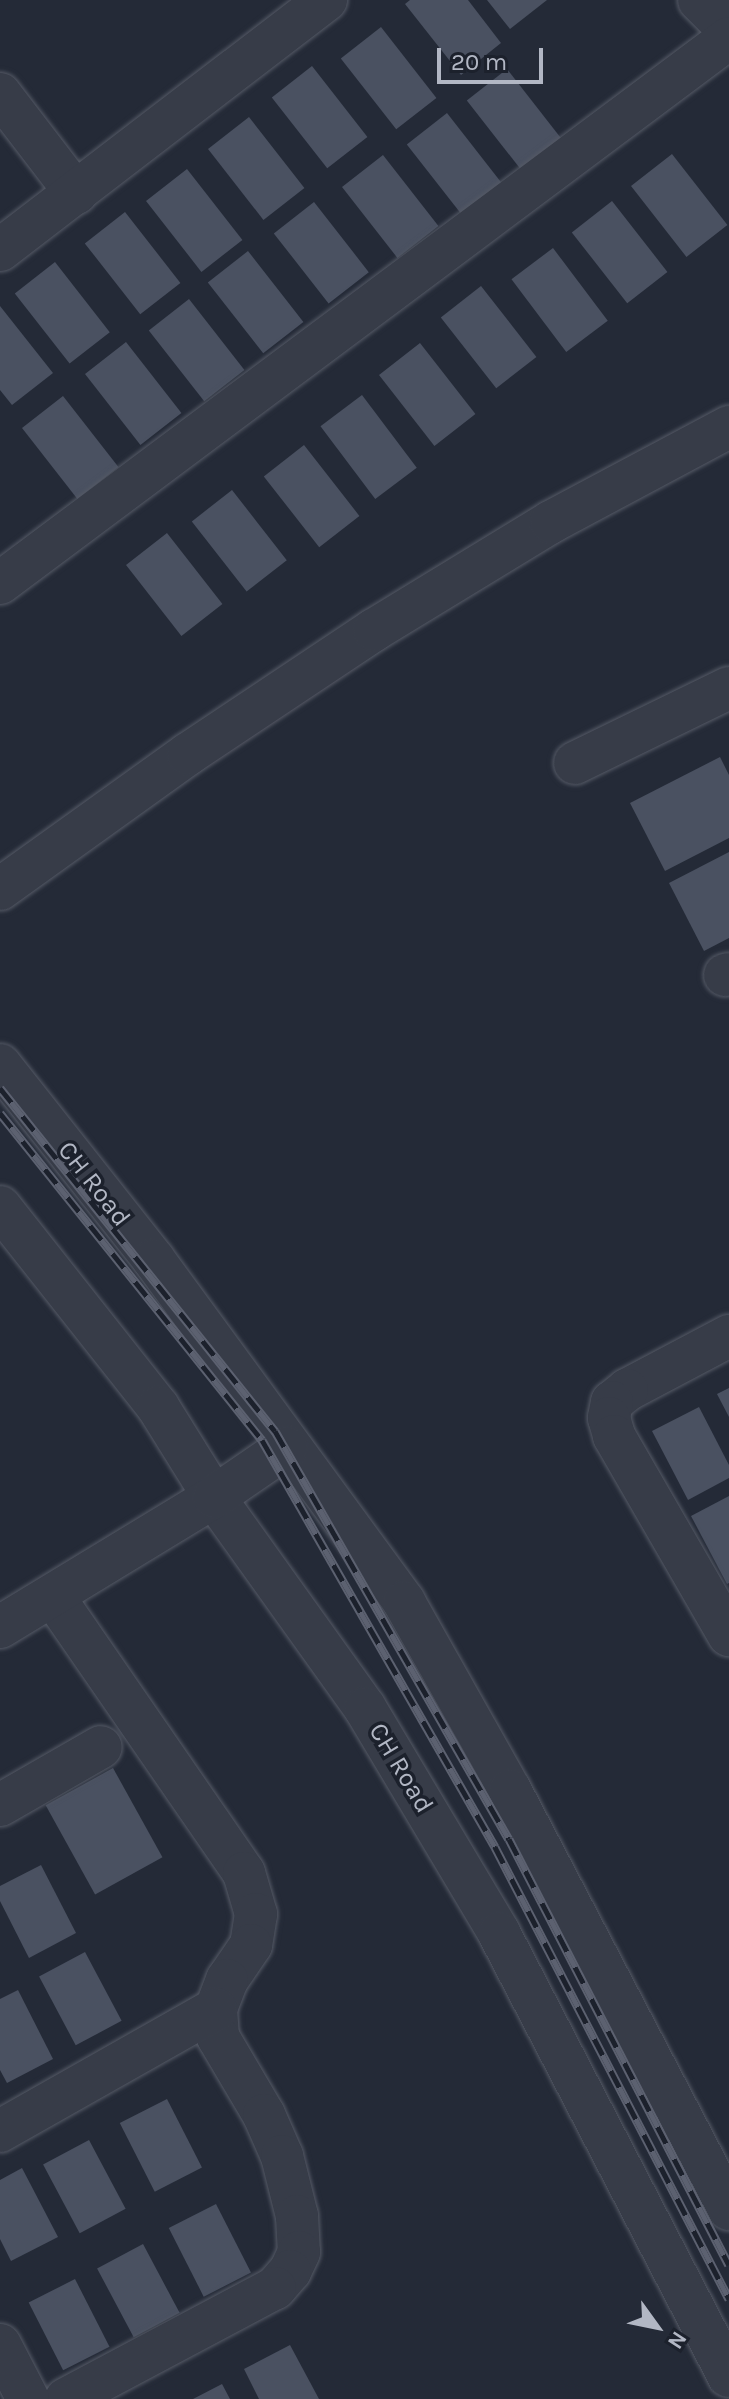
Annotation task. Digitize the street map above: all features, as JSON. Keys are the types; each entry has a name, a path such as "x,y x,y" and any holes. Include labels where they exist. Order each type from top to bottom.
{"street":[{"path":"0,250 326,0"},
{"path":"700,0 729,30"},
{"path":"0,583 729,38"},
{"path":"0,94 76,193"},
{"path":"0,889 188,754 374,630 551,522 729,427"},
{"path":"575,763 729,688"},
{"name":"CH Road","path":"0,1065 154,1260 287,1447 404,1602 510,1790 729,2209"},
{"name":"CH Road","path":"0,1207 158,1407 214,1497 365,1708 491,1920 729,2376"},
{"path":"725,1621 614,1436 609,1418 612,1402 627,1390 729,1336"},
{"path":"0,1627 214,1497 287,1447"},
{"path":"53,1596 244,1873 256,1914 251,1945 227,1980 216,2009 218,2037 264,2115 282,2156 297,2216 299,2252 290,2271 275,2288 66,2399"},
{"path":"0,1805 101,1747"},
{"path":"0,2131 216,2009"},
{"path":"0,2345 28,2399"}],"building":[{"path":"410,0 468,0 501,43 461,75 405,4"},
{"path":"487,0 547,0 510,29"},
{"path":"381,27 436,98 396,129 341,58"},
{"path":"312,66 367,137 327,168 272,97"},
{"path":"507,69 562,140 522,171 467,100"},
{"path":"447,113 502,184 462,215 407,144"},
{"path":"249,117 304,188 263,220 208,149"},
{"path":"672,154 727,225 686,257 631,186"},
{"path":"383,155 438,226 397,258 342,187"},
{"path":"187,169 242,240 201,272 146,201"},
{"path":"612,201 667,272 627,303 572,232"},
{"path":"314,202 369,272 329,304 274,233"},
{"path":"125,212 180,283 140,314 85,243"},
{"path":"553,248 608,321 566,352 511,279"},
{"path":"248,251 303,322 263,353 208,282"},
{"path":"55,262 110,332 70,364 15,293"},
{"path":"481,286 536,357 496,388 441,317"},
{"path":"189,299 244,370 204,401 149,330"},
{"path":"0,306 53,373 12,405 0,390"},
{"path":"126,342 181,413 140,445 85,374"},
{"path":"420,343 475,414 434,446 379,375"},
{"path":"362,395 417,468 375,499 320,426"},
{"path":"63,396 118,467 77,499 22,428"},
{"path":"304,445 359,516 319,547 264,476"},
{"path":"232,490 287,560 247,592 192,521"},
{"path":"167,533 222,604 181,636 126,565"},
{"path":"720,757 729,775 729,838 665,871 630,803"},
{"path":"729,852 729,938 704,951 669,883"},
{"path":"729,1388 729,1417 717,1394"},
{"path":"699,1407 729,1465 729,1478 688,1500 652,1431"},
{"path":"729,1496 729,1583 727,1584 691,1516"},
{"path":"113,1768 162,1857 95,1895 46,1805"},
{"path":"41,1865 76,1933 29,1958 0,1901 0,1886"},
{"path":"85,1952 122,2021 76,2045 39,1976"},
{"path":"18,1990 53,2059 7,2083 0,2070 0,1999"},
{"path":"167,2099 202,2168 155,2192 120,2123"},
{"path":"89,2140 126,2209 80,2233 43,2164"},
{"path":"22,2168 58,2237 11,2261 0,2239 0,2180"},
{"path":"216,2204 251,2273 204,2297 169,2228"},
{"path":"143,2244 180,2313 134,2337 97,2268"},
{"path":"75,2279 110,2347 63,2370 29,2303"},
{"path":"290,2345 319,2399 259,2399 244,2369"},
{"path":"222,2384 230,2399 193,2399"}],"railway":[{"path":"0,1088 275,1431 509,1839 729,2265"},
{"path":"0,1113 262,1440 495,1847 729,2299"}]}
